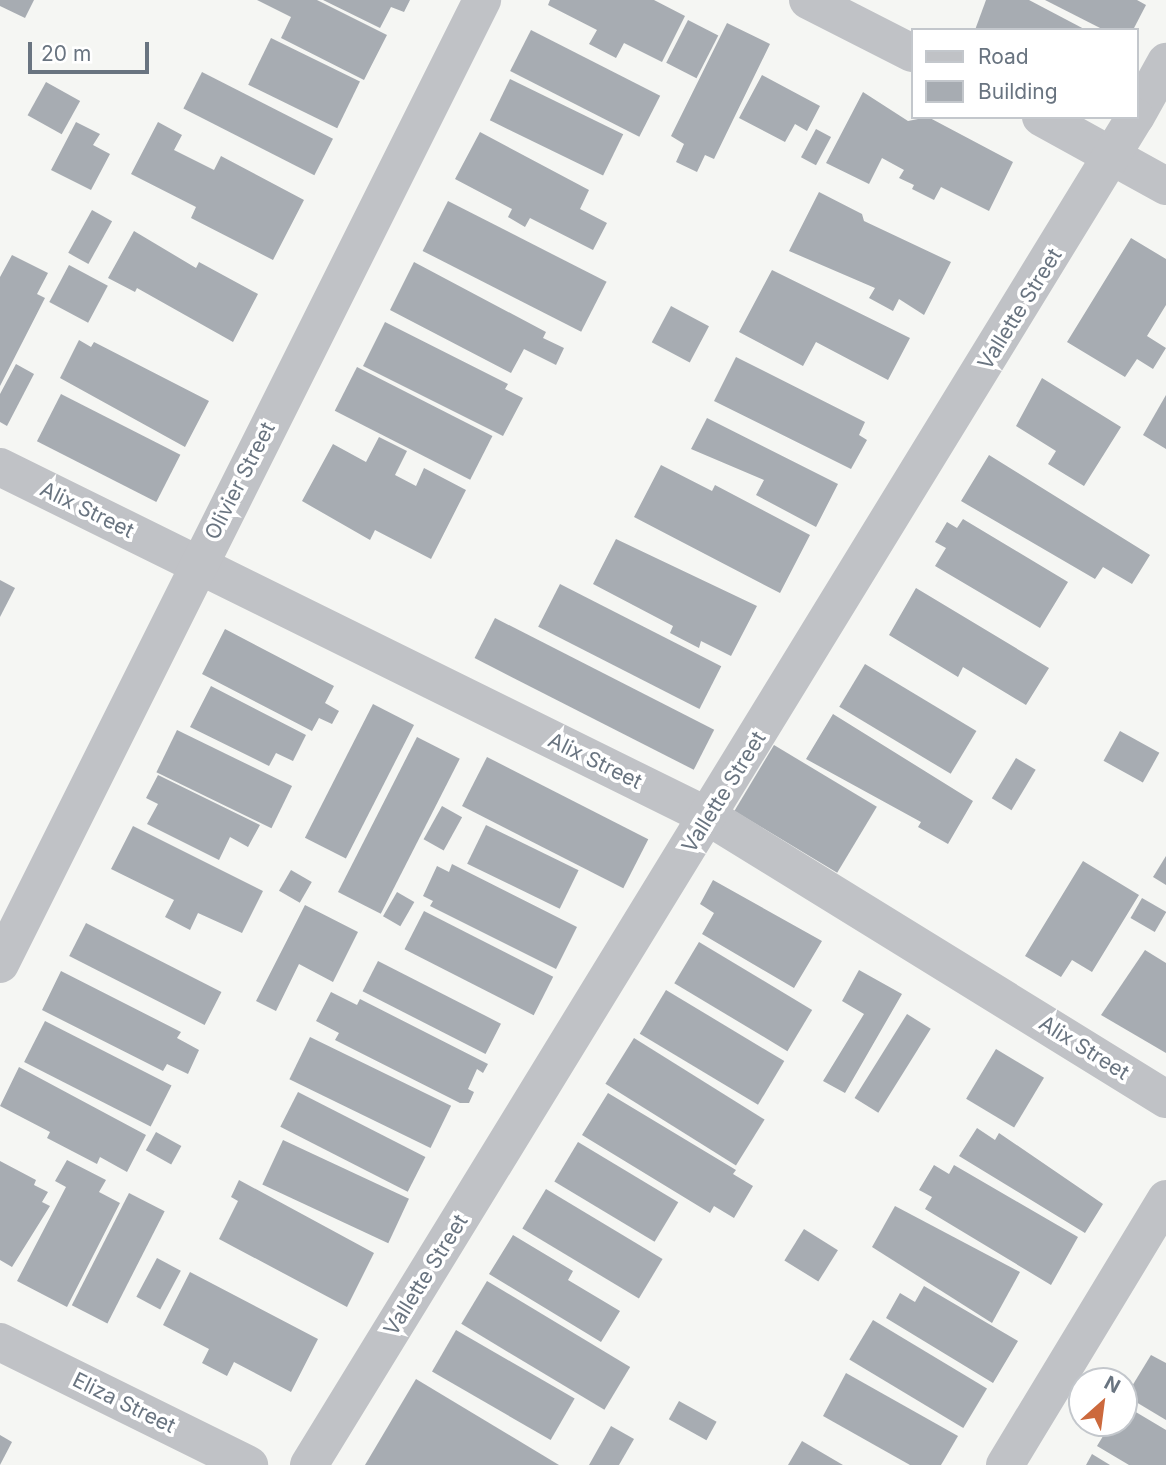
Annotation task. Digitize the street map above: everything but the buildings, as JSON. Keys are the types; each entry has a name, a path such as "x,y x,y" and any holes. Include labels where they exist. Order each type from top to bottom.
{"street":[{"name":"Olivier Street","path":"0,964 482,0"},
{"path":"808,0 911,52"},
{"name":"Vallette Street","path":"1138,112 1166,62"},
{"path":"1045,119 1115,155 1166,186"},
{"name":"Vallette Street","path":"309,1465 1115,155 1134,119"},
{"name":"Alix Street","path":"0,467 709,817 1166,1099"},
{"path":"1005,1465 1166,1199"},
{"name":"Eliza Street","path":"0,1342 249,1465"}]}
